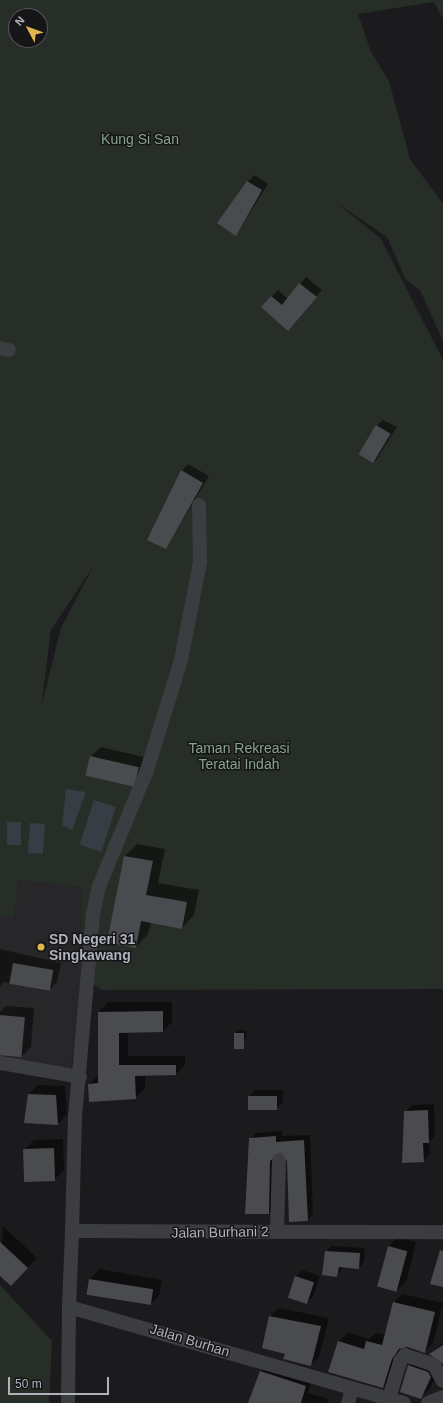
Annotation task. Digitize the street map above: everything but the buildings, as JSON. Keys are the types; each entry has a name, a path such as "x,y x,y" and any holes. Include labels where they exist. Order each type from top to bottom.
{"street":[{"path":"68,1403 69,1307 80,1077 98,889 146,770 181,660 200,562 199,505"},
{"path":"0,1063 80,1077"},
{"path":"277,1231 279,1161"},
{"name":"Jalan Burhani 2","path":"72,1231 443,1232"},
{"name":"Jalan Burhan","path":"69,1307 404,1403"},
{"path":"389,1398 400,1361 405,1356 434,1365 443,1381"},
{"path":"348,1403 352,1389"},
{"path":"428,1403 443,1398"}],"shaded area":[{"path":"66,789 86,792 72,830 62,825"},
{"path":"94,800 116,807 101,852 79,845"},
{"path":"7,822 21,822 21,845 7,845"},
{"path":"30,823 45,824 43,854 28,853"},
{"name":"SD Negeri 31 Singkawang","path":"18,880 82,887 82,977 71,1070 0,1061 0,917 14,916"}],"green space":[{"name":"Taman Rekreasi Teratai Indah","path":"0,0 443,0 443,19 434,2 358,14 371,52 389,81 410,159 443,204 443,341 420,290 406,280 387,237 337,203 381,239 443,360 443,989 102,990 82,977 82,887 18,880 14,917 0,917","holes":["94,565 61,628 41,708 51,630"]},
{"path":"0,1285 52,1341 49,1403 0,1403"}],"place":[{"name":"SD Negeri 31 Singkawang","path":"41,947"}],"park label":[{"name":"Kung Si San","path":"140,139"}]}
